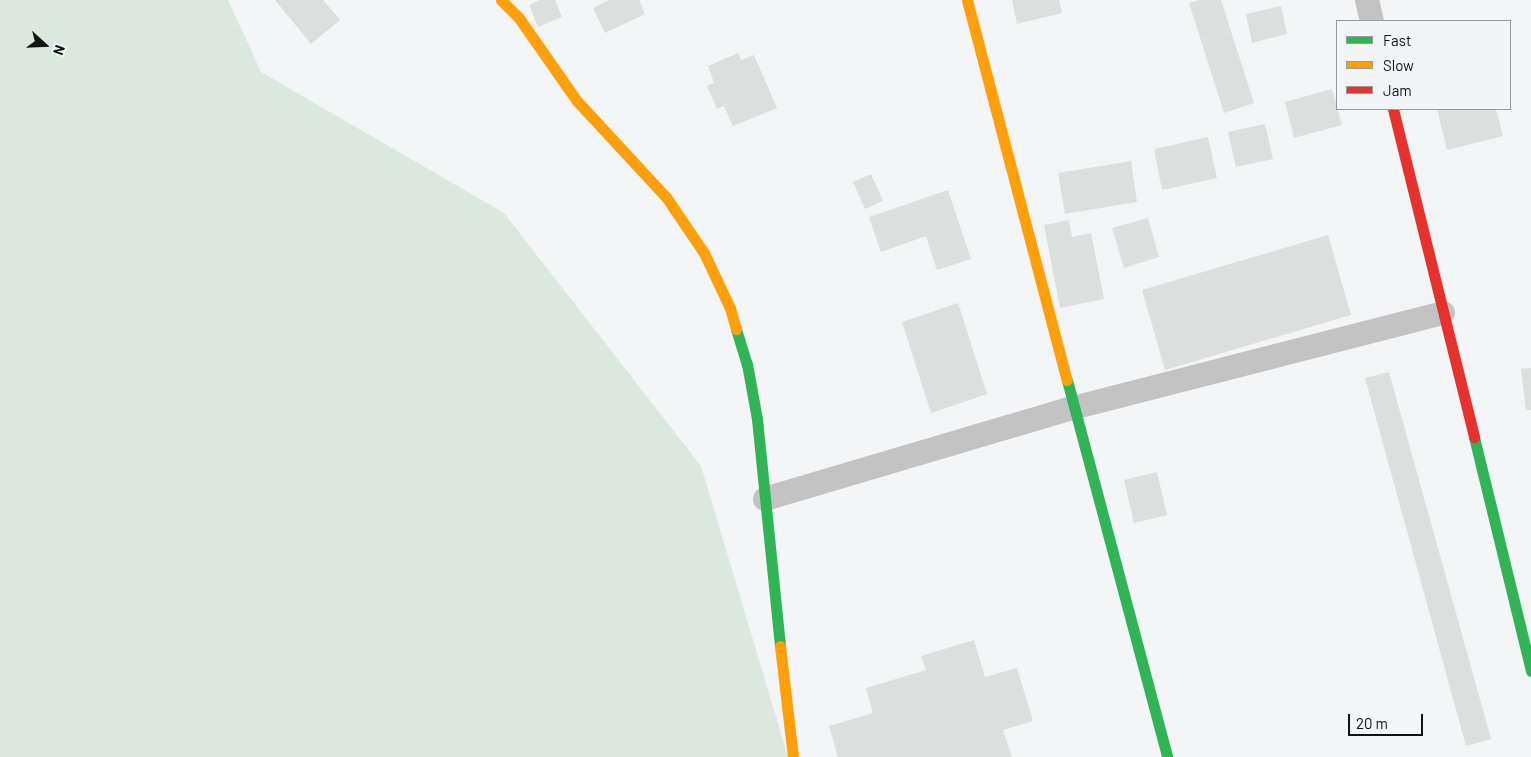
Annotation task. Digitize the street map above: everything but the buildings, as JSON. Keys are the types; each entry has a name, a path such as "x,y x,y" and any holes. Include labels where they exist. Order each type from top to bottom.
{"street":[{"path":"501,0 517,9 577,101 666,197 704,254 730,308 747,364 757,419 793,757"},
{"path":"967,0 1166,757"},
{"path":"1367,0 1372,20"},
{"path":"1393,110 1531,671"},
{"path":"765,499 1073,408 1443,313"}],"shaded area":[{"path":"0,0 228,0 261,72 504,213 701,466 788,757 0,757"}],"traffic: fast":[{"path":"736,329 747,364 757,419 780,646"},
{"path":"1067,380 1167,757"},
{"path":"1474,437 1531,671"}],"traffic: slow":[{"path":"501,0 519,18 577,101 666,197 704,253 730,308 736,329"},
{"path":"967,0 1067,380"},
{"path":"780,646 793,757"}],"traffic: jam":[{"path":"1393,110 1474,437"}]}
